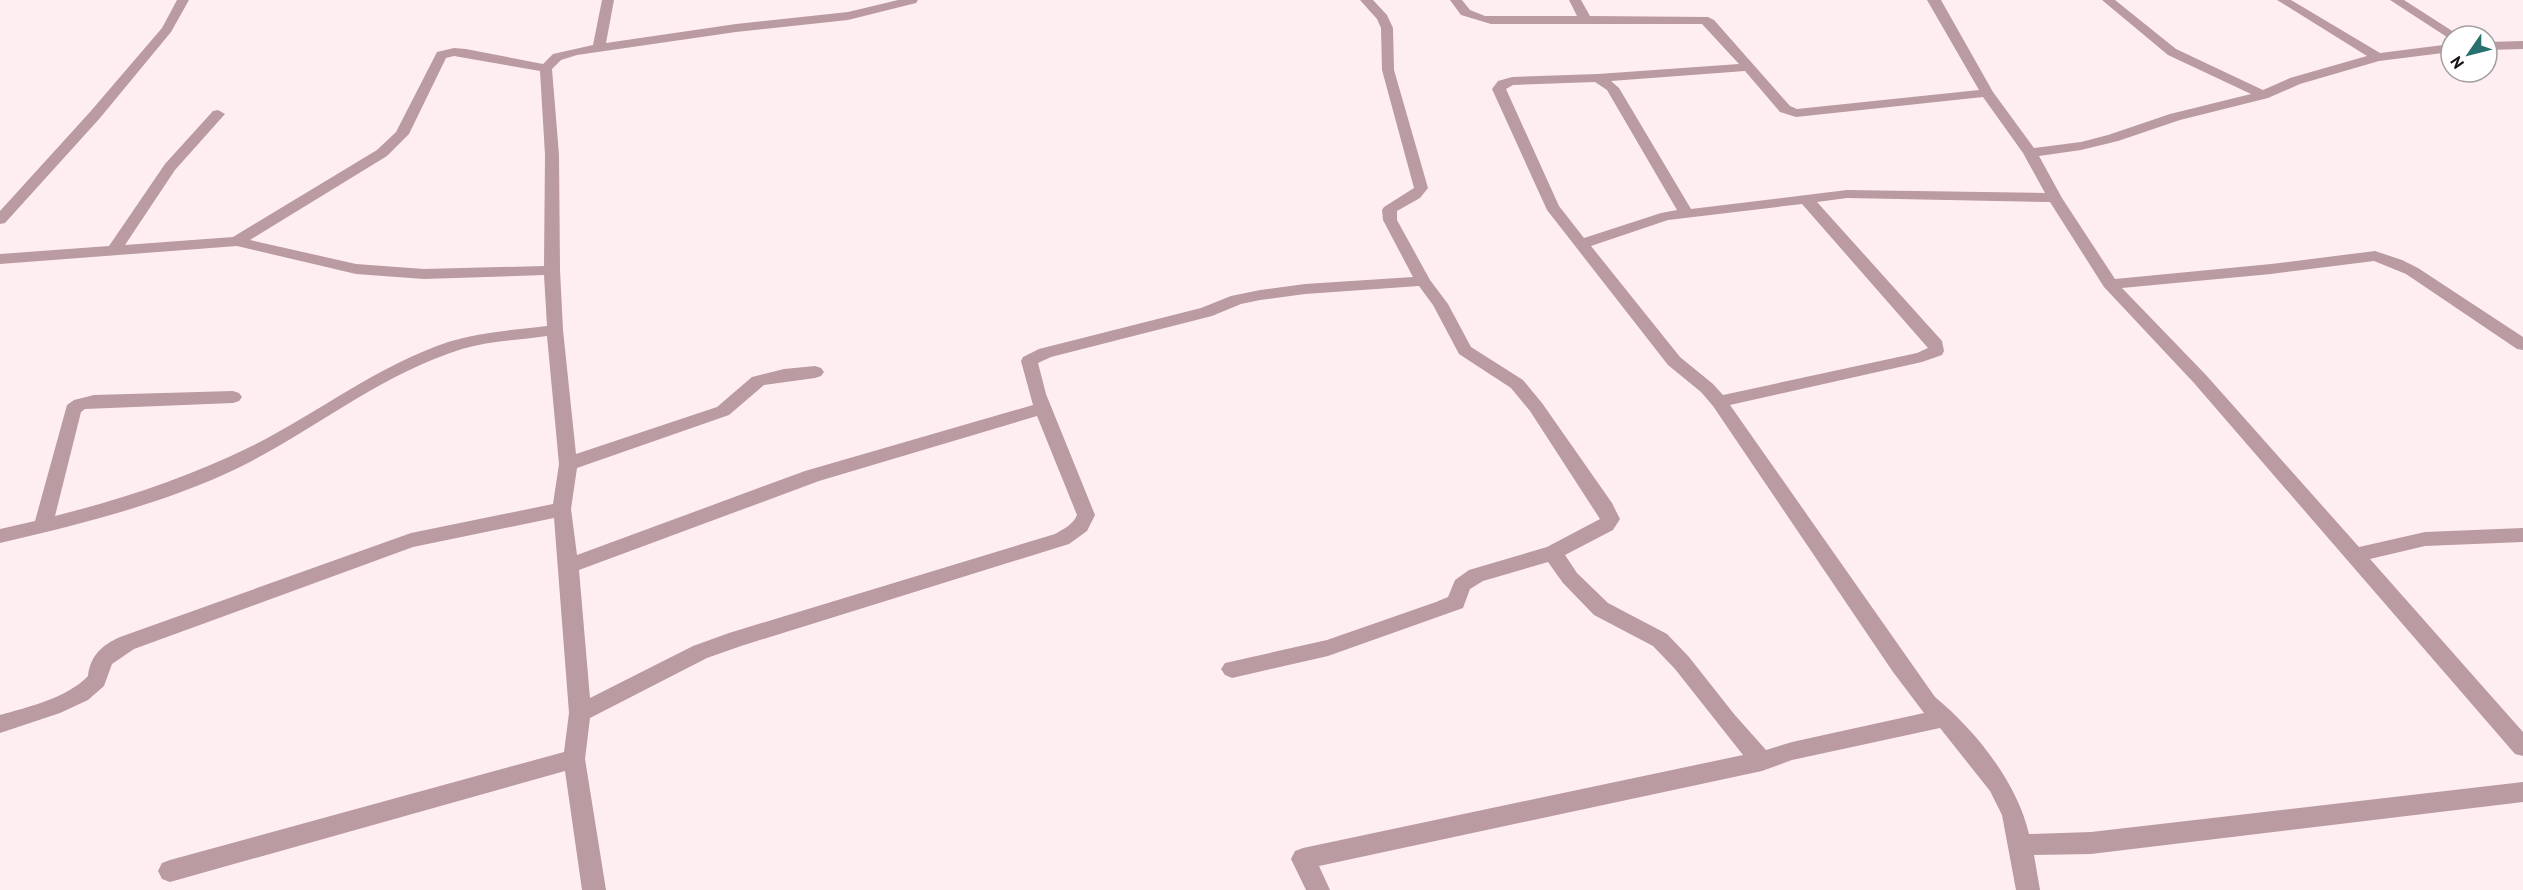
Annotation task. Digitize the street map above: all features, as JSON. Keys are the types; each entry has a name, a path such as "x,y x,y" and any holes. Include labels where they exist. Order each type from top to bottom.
{"street":[{"path":"0,216 95,115 167,29 183,0"},
{"path":"599,47 608,0"},
{"path":"594,890 574,759 580,713 569,566 562,509 568,464 555,330 552,270 552,155 546,68 557,57 599,47 736,27 848,16 912,0"},
{"path":"1232,669 1328,648 1443,608 1456,602 1462,585 1476,575 1553,553 1606,525 1610,519 1605,508 1536,407 1517,384 1466,350 1440,304 1423,281 1405,243 1390,220 1389,210 1419,193 1421,188 1388,70 1387,28 1383,18 1366,0"},
{"path":"1456,0 1459,8 1477,18 1586,21 1704,20 1710,23 1785,109 1796,113 1987,93"},
{"path":"1575,0 1586,21"},
{"path":"1935,0 1987,93 2030,153 2055,198 2110,284 2200,379 2523,747"},
{"path":"2108,0 2172,52 2263,95"},
{"path":"2283,0 2378,57"},
{"path":"2396,0 2439,27"},
{"path":"2499,46 2523,45"},
{"path":"2030,153 2095,143 2175,117 2263,95 2295,81 2378,57 2439,49"},
{"path":"237,241 382,153 402,134 441,55 454,52 466,53 546,68"},
{"path":"1748,67 1598,78 1512,81 1503,84 1498,89 1552,207 1674,361 1707,387 1719,402 1927,703 1945,718 1998,784 2013,815 2028,890"},
{"path":"1598,78 1612,88 1686,213"},
{"path":"113,251 170,166 218,114"},
{"path":"1580,244 1666,216 1806,199 1878,194 2055,198"},
{"path":"1719,402 1922,357 1936,351 1936,345 1806,199"},
{"path":"0,259 237,241 356,269 424,274 552,270"},
{"path":"2110,284 2271,269 2375,256 2412,271 2523,345"},
{"path":"580,713 700,652 727,642 1062,539 1077,530 1084,523 1086,515 1043,408 1029,361 1045,354 1206,312 1237,300 1260,295 1423,281"},
{"path":"0,536 154,495 203,476 260,450 391,374 443,350 470,342 555,330"},
{"path":"568,464 723,411 758,381 784,375 815,372"},
{"path":"43,526 73,409 80,404 94,401 233,397"},
{"path":"569,566 812,476 1043,408"},
{"path":"0,724 73,698 87,690 98,680 100,665 111,651 127,643 411,540 562,509"},
{"path":"2356,555 2425,539 2523,535"},
{"path":"1553,553 1570,578 1601,609 1660,640 1682,663 1726,720 1762,761"},
{"path":"1318,890 1303,859 1762,761 1792,752 1945,718"},
{"path":"170,871 574,759"},
{"path":"2020,845 2091,843 2523,792"}]}
